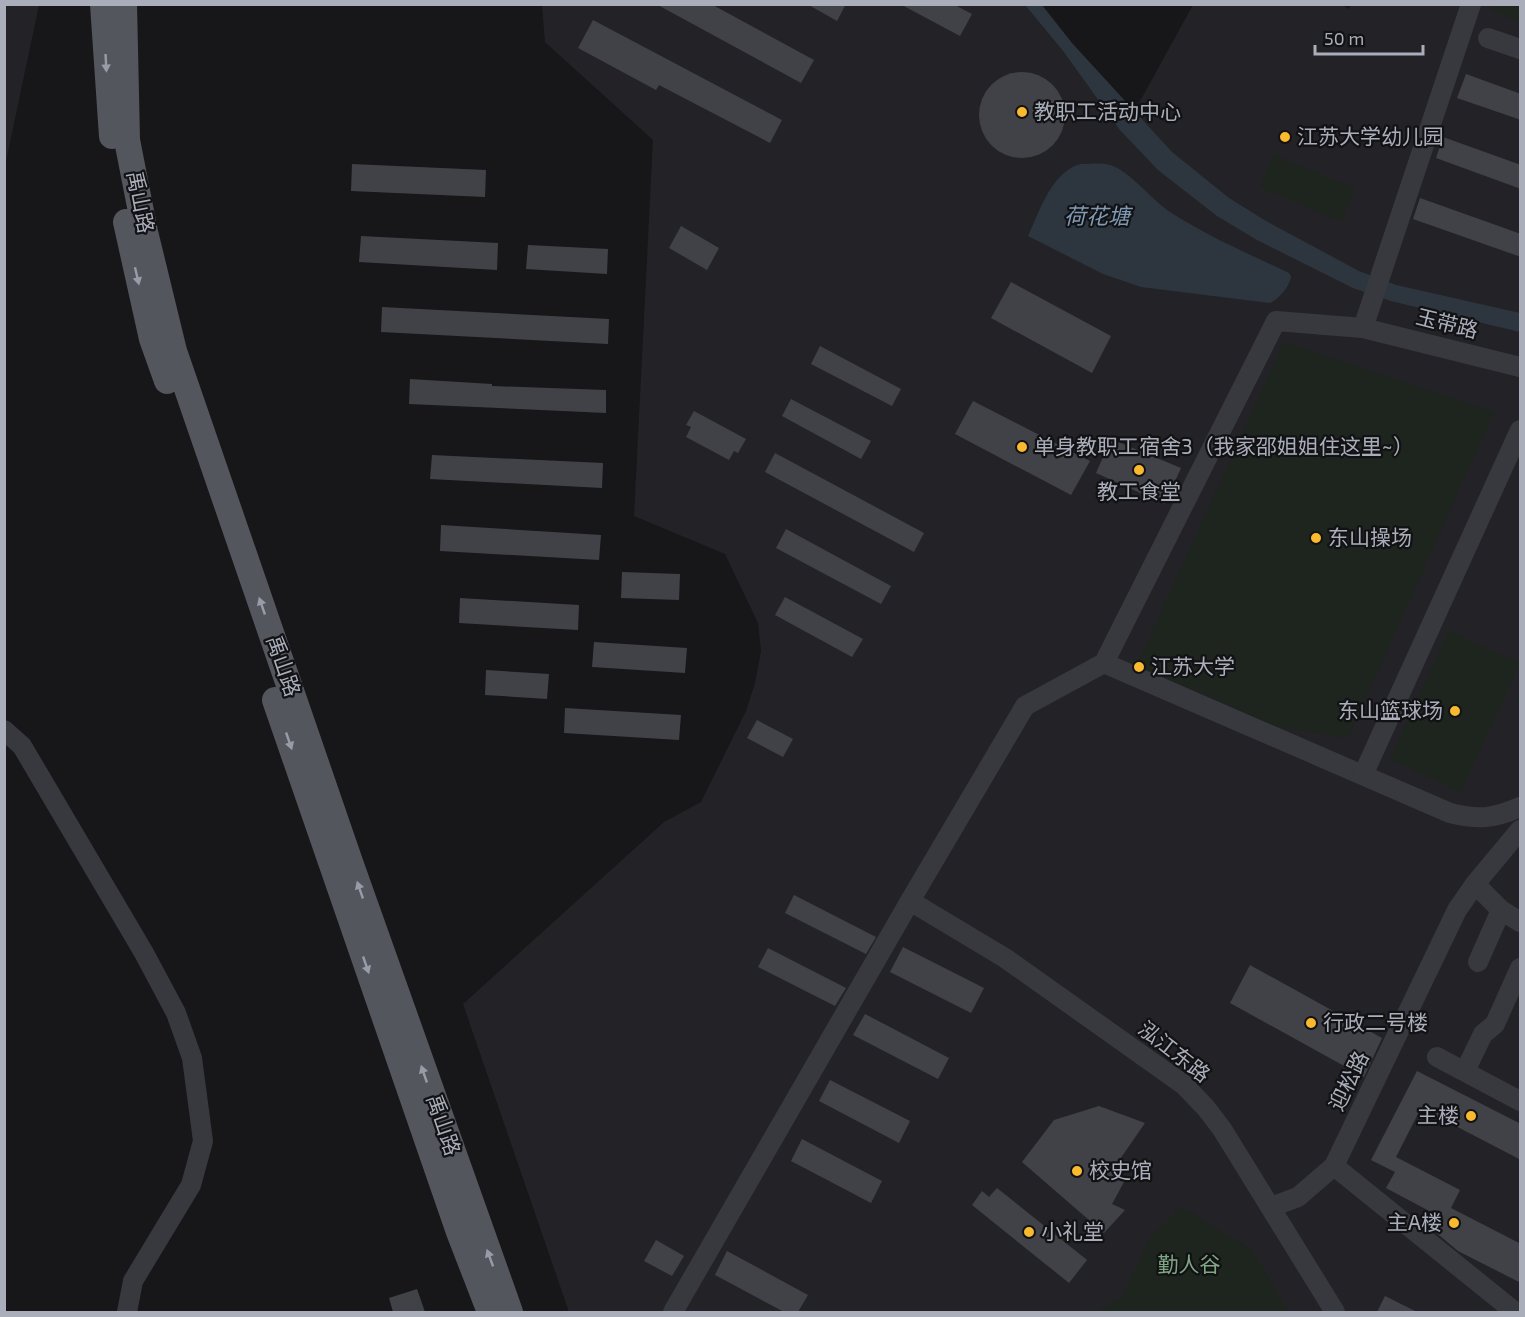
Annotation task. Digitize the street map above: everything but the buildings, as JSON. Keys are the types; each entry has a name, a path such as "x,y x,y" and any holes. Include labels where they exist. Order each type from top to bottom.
{"main road":[{"name":"禹山路","path":"103,4 110,123 129,242 152,339 376,995 459,1232 490,1312"},
{"name":"禹山路","path":"124,4 127,140 145,232 174,351 346,851 510,1312"}],"street":[{"path":"1363,328 1471,4"},
{"path":"1488,38 1521,49"},
{"name":"玉带路","path":"1104,663 1276,321 1363,328 1521,367"},
{"path":"1363,776 1521,430"},
{"path":"674,1312 1025,706 1104,663 1450,813 1471,818 1490,818 1521,807"},
{"path":"4,730 22,746 144,953 176,1013 192,1058 203,1141 191,1185 133,1281 127,1312"},
{"name":"迎松路","path":"1271,1207 1298,1197 1334,1166 1457,910 1475,884 1521,830"},
{"path":"1475,884 1501,910 1521,922"},
{"name":"泓江东路","path":"910,901 1005,958 1184,1085 1222,1129 1335,1312"},
{"path":"1478,962 1501,910"},
{"path":"1465,1071 1483,1034 1495,1024 1521,968"},
{"path":"1437,1057 1521,1101"},
{"path":"1334,1166 1515,1312"}],"shaded area":[{"name":"江苏大学","path":"1340,4 1349,9 1352,4 1520,5 1520,1312 569,1312 463,1004 664,822 701,802 746,711 755,683 761,651 758,623 725,554 634,516 653,140 545,42 542,5 1025,5 1063,51 1119,129 1134,112 1193,5"},
{"path":"4,5 39,5 5,166"}],"green space":[{"path":"1493,5 1520,5 1520,21 1491,10"},
{"path":"1274,155 1355,189 1342,222 1260,187"},
{"name":"东山操场","path":"1284,342 1494,412 1348,738 1277,727 1137,665"},
{"name":"东山篮球场","path":"1448,631 1520,663 1461,792 1390,759"},
{"name":"勤人谷","path":"1182,1207 1251,1249 1289,1312 1097,1312 1123,1295 1152,1235"}],"water":[{"path":"1025,5 1042,5 1072,43 1172,152 1229,198 1266,221 1359,271 1396,285 1520,313 1520,332 1391,301 1353,288 1257,240 1217,216 1158,170 1119,129 1063,51"},
{"name":"荷花塘","path":"1081,164 1105,164 1120,169 1163,207 1184,221 1289,273 1290,280 1284,292 1270,303 1141,287 1103,274 1028,236 1054,184 1071,168"}],"place":[{"name":"教职工活动中心","path":"1022,112"},
{"name":"江苏大学幼儿园","path":"1285,137"},
{"name":"单身教职工宿舍3（我家邵姐姐住这里~）","path":"1022,447"},
{"name":"教工食堂","path":"1139,470"},
{"name":"东山操场","path":"1316,538"},
{"name":"江苏大学","path":"1139,667"},
{"name":"东山篮球场","path":"1455,711"},
{"name":"行政二号楼","path":"1311,1023"},
{"name":"主楼","path":"1471,1116"},
{"name":"校史馆","path":"1077,1171"},
{"name":"主A楼","path":"1454,1223"},
{"name":"小礼堂","path":"1029,1232"}]}
